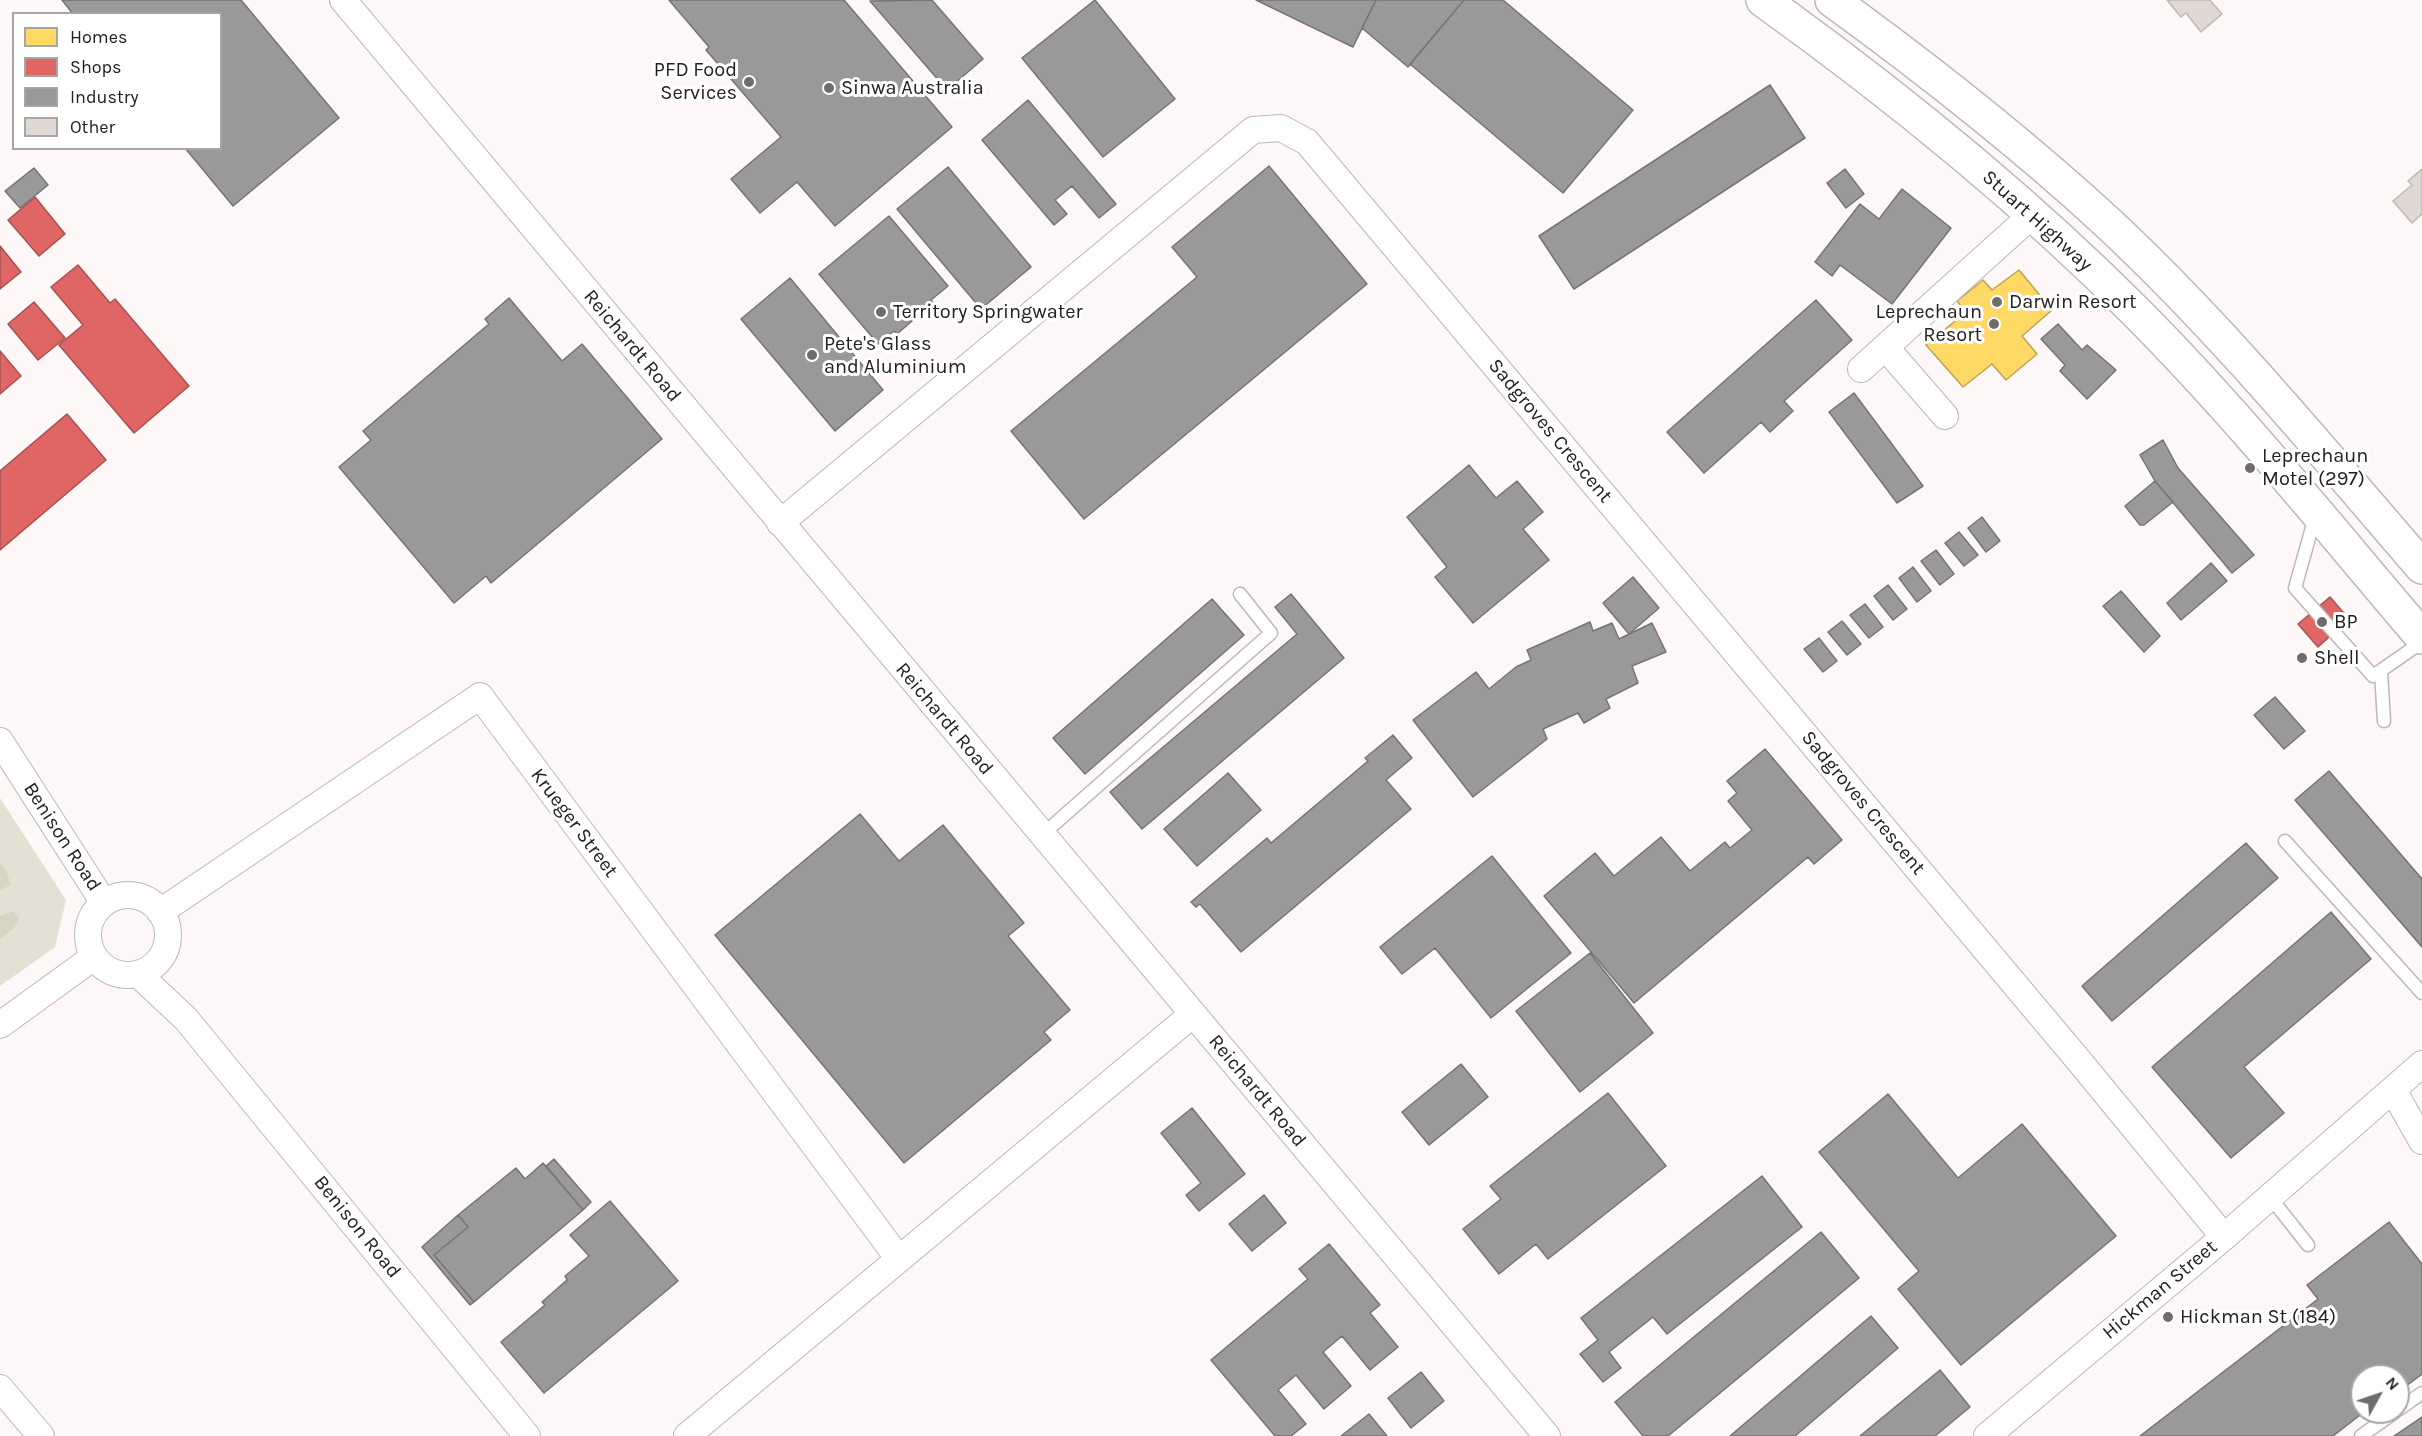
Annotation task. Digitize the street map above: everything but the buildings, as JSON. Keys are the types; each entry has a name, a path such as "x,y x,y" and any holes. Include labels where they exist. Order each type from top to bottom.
{"highway":[{"name":"Stuart Highway","path":"1763,0 1907,109 2032,215 2136,312 2219,401 2422,637"},
{"path":"1832,0 1993,123 2108,223 2200,315 2288,410 2422,567"},
{"path":"2339,471 2357,511 2422,586"}],"street":[{"name":"Reichardt Road","path":"343,0 1547,1436"},
{"name":"Sadgroves Crescent","path":"780,523 1252,130 1281,128 1307,142 2224,1237"},
{"path":"1861,369 2032,215"},
{"path":"1886,348 1945,416"},
{"name":"Krueger Street","path":"160,912 480,696 899,1259"},
{"name":"Benison Road","path":"0,741 104,903"},
{"path":"134,896 151,903 160,912 166,923 168,936 166,949 149,967 126,975 103,966 94,957 89,946 90,922 104,903 116,897 134,896"},
{"path":"0,1025 94,957"},
{"name":"Benison Road","path":"149,967 186,1019 527,1436"},
{"path":"687,1436 1193,1014"},
{"path":"2412,1085 2422,1141"},
{"name":"Hickman Street","path":"1987,1436 2333,1143 2412,1085"},
{"path":"0,1388 41,1436"}],"lane":[{"path":"2316,513 2295,588 2373,676 2422,642"},
{"path":"1042,835 1271,633 1240,594"},
{"path":"2381,672 2384,721"},
{"path":"2285,841 2422,993"},
{"path":"2270,1197 2307,1245"},
{"path":"2361,1436 2378,1424"}],"shaded area":[{"path":"0,798 66,900 55,947 0,986"}],"green space":[{"path":"0,863 6,870 11,885 0,890"},
{"path":"13,911 19,918 15,927 0,939 0,916"}],"place":[{"name":"PFD Food Services","path":"749,82"},
{"name":"Sinwa Australia","path":"829,88"},
{"name":"Darwin Resort","path":"1997,302"},
{"name":"Territory Springwater","path":"881,312"},
{"name":"Leprechaun Resort","path":"1994,324"},
{"name":"Pete's Glass and Aluminium","path":"812,355"},
{"name":"Leprechaun Motel (297)","path":"2250,468"},
{"name":"BP","path":"2322,622"},
{"name":"Shell","path":"2302,658"},
{"name":"Hickman St (184)","path":"2168,1317"}]}
